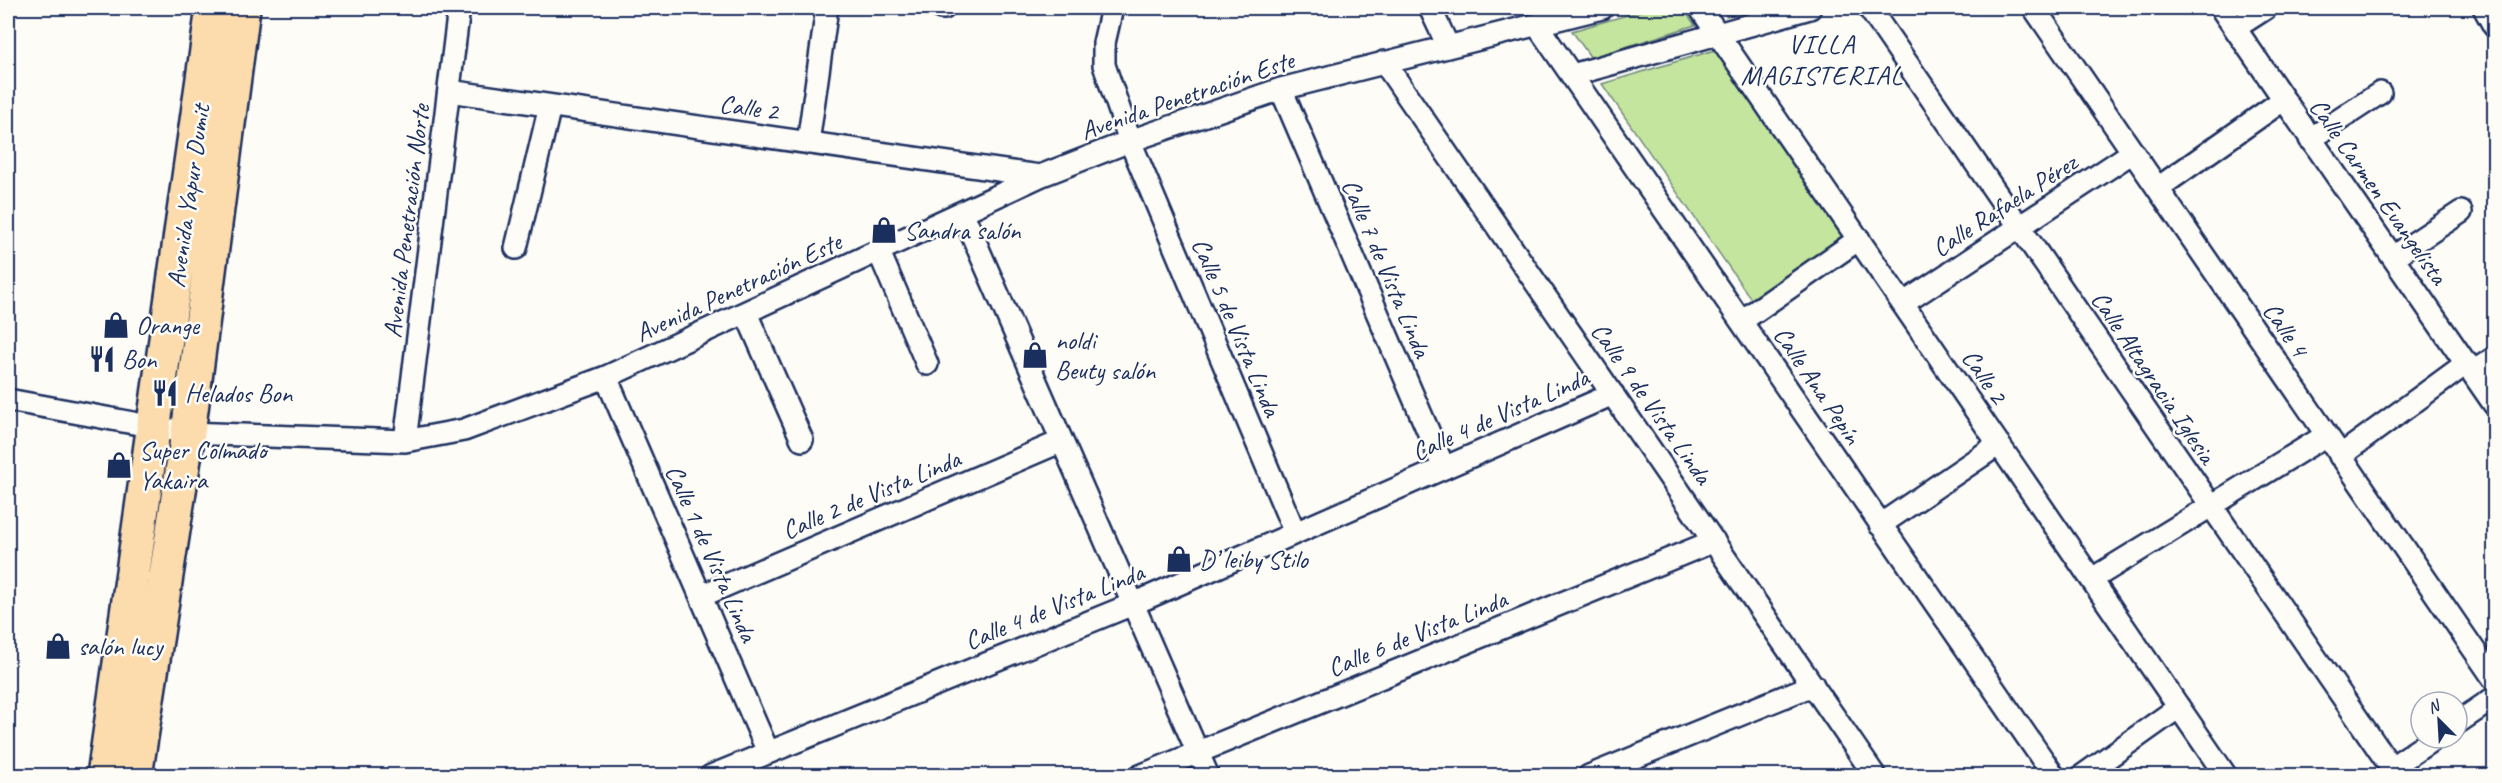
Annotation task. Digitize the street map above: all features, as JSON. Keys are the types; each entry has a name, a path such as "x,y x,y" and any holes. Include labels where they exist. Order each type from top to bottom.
{"main road":[{"name":"Avenida Yapur Dumit","path":"104,776 213,8"},
{"name":"Avenida Yapur Dumit","path":"135,776 188,433 243,8"}],"street":[{"name":"Avenida Penetración Norte","path":"405,441 459,8"},
{"path":"808,143 827,8"},
{"name":"Calle 5 de Vista Linda","path":"1112,8 1104,43 1104,65 1130,141 1295,533"},
{"path":"1430,8 1448,46"},
{"name":"Avenida Penetración Este","path":"8,400 155,429 188,433 405,441 464,430 606,377 1040,176 1130,141 1281,89 1602,8"},
{"name":"Calle 2","path":"1700,8 2226,776"},
{"path":"1572,75 1810,8"},
{"name":"Calle Altagracia Iglesia","path":"1869,8 2394,771"},
{"name":"Calle 4","path":"2034,8 2325,436 2494,679"},
{"name":"Calle Carmen Evangelista","path":"2221,8 2494,404"},
{"path":"2235,28 2266,8"},
{"path":"2484,8 2494,26"},
{"name":"Calle Ana Pepín","path":"1537,25 1743,320 1880,525 2054,776"},
{"name":"Calle 9 de Vista Linda","path":"1384,62 1875,776"},
{"name":"Calle 7 de Vista Linda","path":"1281,89 1444,468"},
{"name":"Calle 2","path":"449,91 1040,176"},
{"path":"2310,139 2380,93"},
{"path":"2158,188 2283,100"},
{"path":"516,248 550,106"},
{"name":"Calle Rafaela Pérez","path":"1904,303 2133,152"},
{"path":"2393,258 2461,212"},
{"path":"963,213 1208,776"},
{"path":"1743,320 1858,240"},
{"path":"879,252 927,364"},
{"path":"746,313 802,440"},
{"path":"2340,456 2470,368 2494,358"},
{"name":"Calle 1 de Vista Linda","path":"606,377 768,752"},
{"name":"Calle 4 de Vista Linda","path":"711,776 1133,604 1613,394"},
{"path":"2092,579 2325,436"},
{"name":"Calle 2 de Vista Linda","path":"701,596 1062,441"},
{"path":"1880,525 1999,444"},
{"name":"Calle 6 de Vista Linda","path":"1140,776 1714,541"},
{"path":"1589,776 1813,685"},
{"path":"2469,715 2494,698"},
{"path":"2082,776 2179,707"},
{"path":"2394,771 2420,750"}],"green space":[{"path":"1651,8 1683,8 1695,25 1591,58 1572,31"},
{"path":"1723,8 1756,8 1726,16"},
{"path":"1715,50 1845,238 1751,299 1602,84"}],"place":[{"name":"Sandra salón","path":"884,230"},
{"name":"Orange","path":"116,325"},
{"name":"noldi Beuty salón","path":"1035,355"},
{"name":"Bon","path":"102,359"},
{"name":"Helados Bon","path":"165,393"},
{"name":"Super Colmado Yakaira","path":"119,465"},
{"name":"D’ leiby Stilo","path":"1179,559"},
{"name":"salón lucy","path":"58,646"}],"district":[{"name":"VILLA MAGISTERIAL","path":"1822,60"}]}
